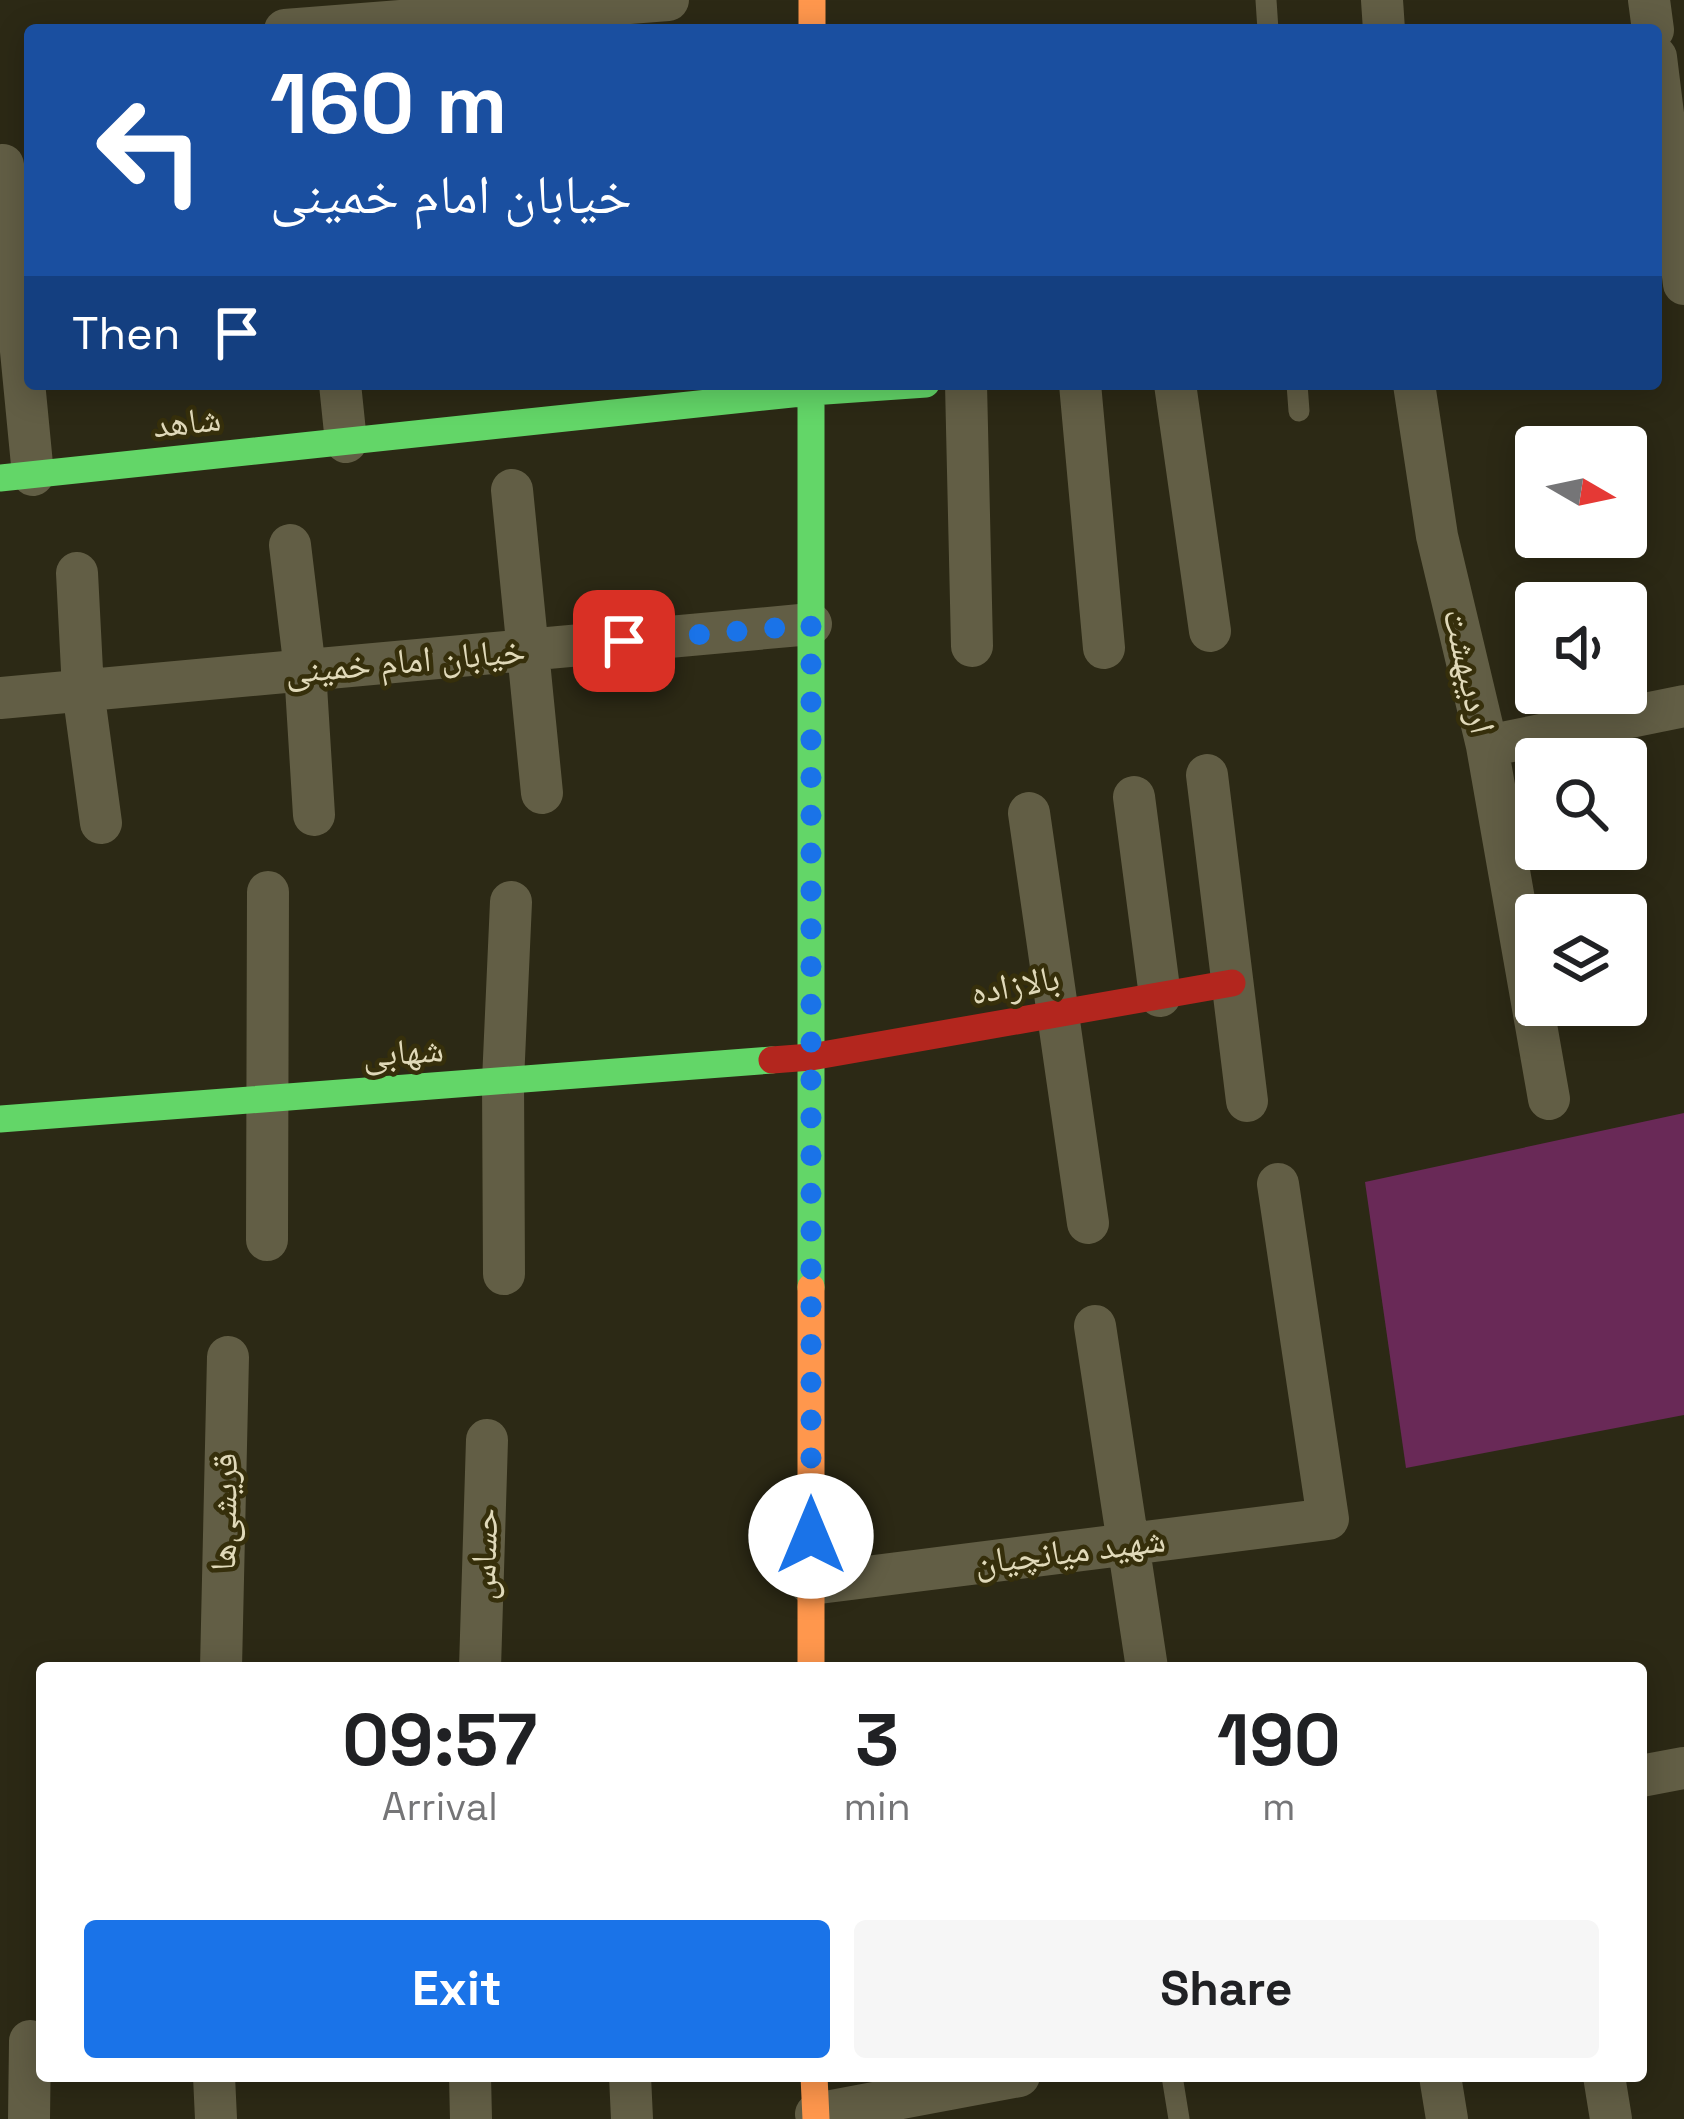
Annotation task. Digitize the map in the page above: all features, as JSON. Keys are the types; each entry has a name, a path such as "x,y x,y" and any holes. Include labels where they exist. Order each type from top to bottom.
{"street":[{"path":"362,24 668,0"},
{"path":"1662,106 1684,284"},
{"path":"3,165 16,477"},
{"path":"341,390 346,442"},
{"name":"شاهد","path":"16,477 346,442 517,404 774,390"},
{"path":"811,390 811,1662"},
{"path":"966,390 972,646"},
{"path":"1081,390 1104,648"},
{"path":"1176,390 1210,631"},
{"name":"اردیبهشت","path":"1415,390 1437,536 1487,746 1549,1099"},
{"path":"512,490 542,794"},
{"path":"290,545 305,670 314,814"},
{"path":"77,573 83,690 101,823"},
{"name":"خیابان امام خمینی","path":"0,698 811,625"},
{"path":"1487,746 1684,706"},
{"path":"1207,775 1247,1102"},
{"path":"1134,797 1160,996"},
{"path":"1029,813 1088,1223"},
{"path":"267,1240 268,892"},
{"path":"504,1274 503,1081 511,902"},
{"name":"بالازاده","path":"811,1058 1232,983"},
{"name":"شهابی","path":"0,1119 811,1058"},
{"name":"شهید میانچیان","path":"811,1584 1328,1519 1278,1184"},
{"path":"1095,1326 1146,1662"},
{"name":"قریشی‌ها","path":"220,1662 228,1357"},
{"name":"حساس","path":"480,1662 488,1440"},
{"path":"1647,1775 1684,1768"},
{"path":"24,2042 29,2119"},
{"path":"214,2082 216,2119"},
{"path":"470,2082 471,2119"},
{"path":"631,2082 632,2119"},
{"path":"816,2103 974,2082"},
{"path":"1441,2082 1448,2119"},
{"path":"1605,2082 1611,2119"}],"lane":[{"path":"1297,390 1299,410"},
{"path":"1173,2082 1179,2119"}],"shaded area":[{"path":"1684,1113 1684,1415 1406,1468 1365,1182"}],"traffic: fast":[{"path":"811,390 811,1287"},
{"path":"0,478 840,390"},
{"path":"0,1119 772,1060"}],"traffic: slow":[{"path":"812,0 812,24"},
{"path":"811,1287 811,1662"},
{"path":"814,2082 816,2119"}],"traffic: jam":[{"path":"772,1060 1232,983"}],"route":[{"path":"624,641 811,625 811,1536"}]}
